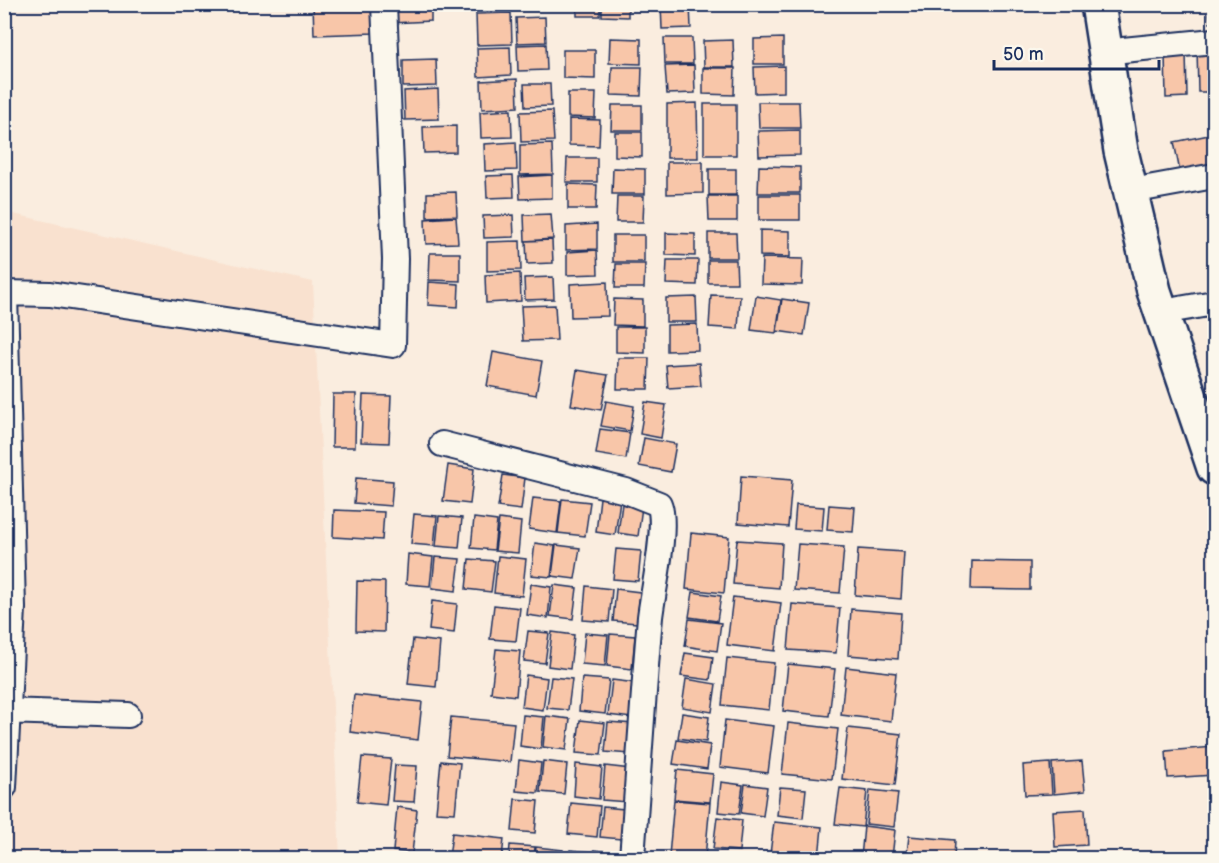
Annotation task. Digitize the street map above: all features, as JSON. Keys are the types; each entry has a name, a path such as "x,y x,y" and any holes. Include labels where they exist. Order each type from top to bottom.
{"main road":[{"path":"1098,4 1121,151 1154,291 1215,468"},
{"path":"1117,4 1138,147 1171,286 1215,408"}],"street":[{"path":"4,787 13,608 5,293 50,294 393,345 395,259 384,4"},
{"path":"1123,50 1215,41"},
{"path":"1148,188 1215,176"},
{"path":"1179,309 1215,303"},
{"path":"442,444 626,491 658,504 661,510 660,539 650,615 632,858"},
{"path":"7,711 128,715"}],"shaded area":[{"path":"5,212 313,282 340,858 5,858"}],"building":[{"path":"313,4 373,4 375,33 314,35"},
{"path":"390,4 431,4 431,21 391,23"},
{"path":"577,4 600,4 600,16 577,16"},
{"path":"602,4 628,4 628,17 602,16"},
{"path":"661,4 690,4 691,28 662,29"},
{"path":"1209,4 1214,4 1214,23 1210,23"},
{"path":"511,13 512,44 477,45 476,14"},
{"path":"545,17 546,42 517,43 516,18"},
{"path":"610,38 641,39 641,64 609,63"},
{"path":"664,38 692,38 693,64 665,64"},
{"path":"783,38 783,64 754,64 754,39"},
{"path":"733,40 734,67 704,67 703,41"},
{"path":"546,44 547,70 518,71 517,45"},
{"path":"1214,46 1214,92 1198,92 1197,47"},
{"path":"510,47 511,75 478,77 477,48"},
{"path":"563,50 595,50 595,79 563,78"},
{"path":"1165,52 1186,52 1187,97 1166,98"},
{"path":"436,59 437,86 403,87 403,60"},
{"path":"694,65 695,93 667,94 665,66"},
{"path":"784,66 784,92 755,93 754,67"},
{"path":"612,67 642,67 641,96 611,95"},
{"path":"703,68 735,68 734,95 703,94"},
{"path":"517,79 518,107 482,109 481,81"},
{"path":"524,84 550,84 551,106 525,107"},
{"path":"438,89 439,119 405,120 404,91"},
{"path":"568,93 596,93 595,118 568,117"},
{"path":"758,102 799,102 800,128 759,128"},
{"path":"697,103 698,158 667,158 667,104"},
{"path":"704,104 736,104 736,155 704,155"},
{"path":"612,105 642,105 642,130 611,130"},
{"path":"511,110 512,137 481,138 480,112"},
{"path":"552,111 554,141 521,142 520,112"},
{"path":"569,119 600,120 599,146 569,145"},
{"path":"456,126 456,152 424,153 423,127"},
{"path":"800,130 800,155 759,156 758,131"},
{"path":"615,132 642,132 642,157 615,156"},
{"path":"1214,134 1214,170 1181,177 1174,142"},
{"path":"516,142 517,170 485,171 484,144"},
{"path":"552,144 553,174 520,175 520,145"},
{"path":"567,158 597,158 597,182 566,182"},
{"path":"667,162 703,162 703,193 667,194"},
{"path":"759,166 800,167 800,193 758,193"},
{"path":"613,168 645,169 645,194 612,194"},
{"path":"709,169 736,169 736,195 709,195"},
{"path":"513,175 514,197 487,198 486,176"},
{"path":"552,175 552,198 520,199 519,177"},
{"path":"568,184 597,185 596,209 568,209"},
{"path":"456,192 457,216 427,217 427,193"},
{"path":"759,195 800,195 800,220 759,220"},
{"path":"617,196 644,196 643,222 616,222"},
{"path":"708,196 737,196 737,221 709,221"},
{"path":"551,214 553,239 525,241 524,215"},
{"path":"513,215 514,237 484,238 483,216"},
{"path":"456,217 458,243 426,244 425,219"},
{"path":"597,224 597,249 566,250 566,226"},
{"path":"760,230 790,231 790,257 760,256"},
{"path":"666,233 695,234 695,256 666,255"},
{"path":"708,233 736,233 737,258 708,258"},
{"path":"613,235 644,235 644,262 613,262"},
{"path":"552,240 553,263 527,264 526,241"},
{"path":"520,241 521,270 487,271 487,242"},
{"path":"597,250 598,274 567,275 567,252"},
{"path":"430,253 460,253 460,281 429,280"},
{"path":"762,258 803,259 802,285 761,284"},
{"path":"667,260 698,260 697,285 666,284"},
{"path":"708,260 736,260 737,283 708,283"},
{"path":"616,264 645,264 644,288 615,288"},
{"path":"520,273 521,301 486,303 485,275"},
{"path":"553,277 554,299 525,300 524,278"},
{"path":"429,282 459,284 458,307 428,305"},
{"path":"607,282 608,316 571,317 570,284"},
{"path":"711,295 740,296 738,329 709,327"},
{"path":"756,296 781,300 776,333 751,330"},
{"path":"696,297 697,322 666,322 666,298"},
{"path":"614,299 643,300 643,326 613,325"},
{"path":"782,299 809,303 804,335 777,331"},
{"path":"555,305 557,340 523,341 521,306"},
{"path":"697,324 698,350 667,351 667,325"},
{"path":"616,327 645,327 645,353 616,352"},
{"path":"493,352 542,361 536,395 487,386"},
{"path":"618,358 649,358 648,389 617,389"},
{"path":"699,363 701,386 668,388 666,365"},
{"path":"577,370 608,375 601,410 571,405"},
{"path":"333,394 356,394 355,447 332,447"},
{"path":"363,395 391,396 389,443 361,442"},
{"path":"606,401 634,406 630,431 601,426"},
{"path":"645,402 666,405 661,438 640,434"},
{"path":"600,429 630,433 626,459 596,454"},
{"path":"644,438 676,444 671,472 639,466"},
{"path":"448,465 474,469 470,504 443,501"},
{"path":"503,475 525,478 521,510 498,507"},
{"path":"741,476 792,480 788,527 738,523"},
{"path":"356,478 393,481 391,506 354,503"},
{"path":"533,498 561,501 557,533 529,529"},
{"path":"600,498 620,500 615,535 596,532"},
{"path":"562,499 590,502 585,536 558,533"},
{"path":"622,504 642,507 638,536 618,533"},
{"path":"796,505 824,507 822,531 794,529"},
{"path":"829,505 855,507 853,532 827,530"},
{"path":"334,510 384,512 382,540 333,537"},
{"path":"414,514 437,516 434,546 411,544"},
{"path":"439,516 462,518 459,548 436,546"},
{"path":"474,518 497,521 494,550 471,548"},
{"path":"499,519 521,522 518,553 495,551"},
{"path":"691,533 729,537 724,593 686,589"},
{"path":"737,540 782,543 779,588 733,584"},
{"path":"535,543 555,546 551,577 531,575"},
{"path":"798,544 844,547 840,593 794,590"},
{"path":"556,545 580,548 575,579 552,576"},
{"path":"616,549 641,551 638,581 613,579"},
{"path":"858,549 904,552 901,599 855,595"},
{"path":"408,554 433,557 430,586 406,584"},
{"path":"498,556 526,559 522,596 494,593"},
{"path":"435,557 460,559 456,591 432,588"},
{"path":"469,559 495,561 491,592 466,589"},
{"path":"972,561 1030,562 1030,590 971,589"},
{"path":"357,581 385,582 384,632 356,631"},
{"path":"531,584 551,587 548,618 527,615"},
{"path":"554,585 577,588 573,619 550,616"},
{"path":"586,586 612,589 609,622 583,620"},
{"path":"616,589 640,592 637,623 613,621"},
{"path":"693,592 721,596 717,621 689,617"},
{"path":"733,597 781,603 775,651 727,645"},
{"path":"432,601 457,604 454,633 429,630"},
{"path":"792,604 840,608 836,653 788,650"},
{"path":"494,605 520,608 516,641 490,639"},
{"path":"851,609 901,613 898,659 848,655"},
{"path":"689,619 721,623 717,651 685,646"},
{"path":"528,631 549,633 545,663 524,661"},
{"path":"552,632 574,635 570,669 548,666"},
{"path":"585,633 608,635 605,666 582,664"},
{"path":"610,634 635,636 632,669 607,666"},
{"path":"413,639 440,642 436,687 408,684"},
{"path":"496,649 520,651 516,696 491,693"},
{"path":"685,653 713,657 710,680 681,676"},
{"path":"727,658 774,663 769,710 722,705"},
{"path":"788,664 835,669 829,716 783,711"},
{"path":"846,667 896,673 891,721 841,715"},
{"path":"526,675 547,678 543,710 522,707"},
{"path":"551,677 572,679 568,710 547,708"},
{"path":"582,678 609,680 605,714 579,711"},
{"path":"686,679 716,684 712,712 682,707"},
{"path":"612,680 636,683 632,718 608,715"},
{"path":"354,695 422,702 418,740 350,732"},
{"path":"682,713 709,717 706,742 678,738"},
{"path":"523,715 544,717 541,749 520,746"},
{"path":"546,716 570,719 566,750 543,747"},
{"path":"451,717 514,723 510,762 447,756"},
{"path":"580,720 605,723 601,755 576,753"},
{"path":"725,720 774,726 768,773 720,767"},
{"path":"608,722 634,724 631,754 605,752"},
{"path":"788,723 838,729 832,779 782,774"},
{"path":"848,728 901,734 895,785 842,779"},
{"path":"677,740 710,745 707,769 673,764"},
{"path":"1214,747 1214,775 1168,778 1166,751"},
{"path":"362,757 391,759 386,805 357,802"},
{"path":"519,760 541,763 538,793 516,791"},
{"path":"441,761 460,763 455,813 436,812"},
{"path":"543,761 567,764 564,794 540,792"},
{"path":"1082,761 1085,791 1054,794 1052,763"},
{"path":"1050,763 1052,794 1025,795 1023,765"},
{"path":"576,764 602,767 599,799 574,796"},
{"path":"395,765 417,766 414,802 392,801"},
{"path":"605,766 631,769 628,802 602,800"},
{"path":"677,770 713,774 710,802 674,799"},
{"path":"721,782 743,785 739,814 718,812"},
{"path":"745,784 767,787 763,816 741,813"},
{"path":"780,787 806,789 803,818 777,815"},
{"path":"840,788 867,791 863,827 835,824"},
{"path":"870,790 898,793 894,827 866,824"},
{"path":"515,799 538,801 535,833 512,831"},
{"path":"674,800 710,803 705,858 669,856"},
{"path":"571,803 600,806 597,837 568,834"},
{"path":"397,807 417,810 412,853 393,851"},
{"path":"603,807 624,809 621,839 600,837"},
{"path":"1085,809 1087,845 1055,847 1053,811"},
{"path":"717,817 742,820 739,851 713,849"},
{"path":"774,822 822,827 819,858 770,854"},
{"path":"864,826 895,830 892,858 861,858"},
{"path":"452,833 504,839 502,858 449,858"},
{"path":"909,836 955,840 954,858 913,858 914,853 907,853"},
{"path":"510,845 535,847 534,858 509,858"},
{"path":"536,847 563,850 562,858 535,858"},
{"path":"570,850 592,852 592,858 569,858"},
{"path":"594,850 620,853 619,858 593,858"}]}
